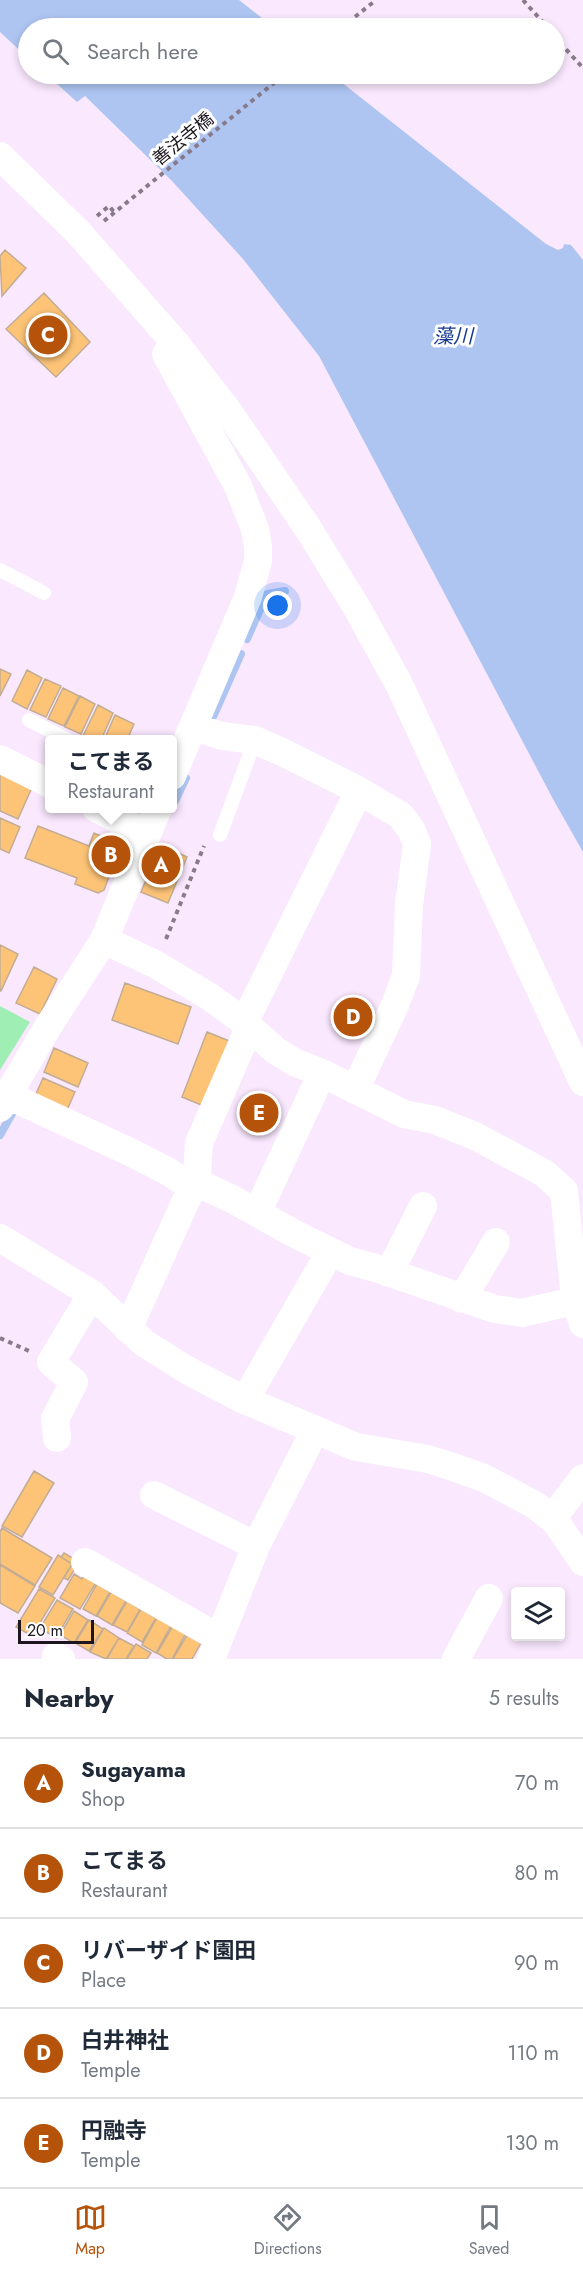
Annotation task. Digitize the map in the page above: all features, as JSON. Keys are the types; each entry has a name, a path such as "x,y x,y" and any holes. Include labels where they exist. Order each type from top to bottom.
{"street":[{"path":"0,156 78,232 177,345 228,411 309,530 357,608 399,684 583,1082"},
{"path":"177,345 166,354 238,486 255,530 258,547 258,561 248,597 177,765"},
{"path":"194,727 222,736 255,740 359,791 400,815 411,829 417,844 409,905 406,976 395,1005 355,1090"},
{"path":"0,759 45,782"},
{"path":"128,1329 193,1185 197,1174 199,1143 247,1025 359,791"},
{"path":"106,813 146,834"},
{"path":"104,940 155,964 210,997 275,1050 294,1062 322,1073 405,1114 435,1120 476,1136 544,1173 564,1191 570,1266 581,1308 522,1313 495,1309 350,1261 202,1185 188,1185 169,1172 130,1152 4,1102 49,1025 104,940 156,813"},
{"path":"257,1213 322,1073"},
{"path":"389,1273 423,1206"},
{"path":"0,1238 92,1294 144,1343 187,1370 245,1400 356,1447 428,1459 474,1474 535,1505 552,1519 583,1562"},
{"path":"462,1299 496,1242"},
{"path":"245,1400 330,1252"},
{"path":"57,1438 55,1419 74,1382 51,1362 92,1294"},
{"path":"85,1562 215,1648 256,1546 315,1430"},
{"path":"552,1519 583,1478"},
{"path":"154,1495 256,1546"},
{"path":"456,1659 489,1598"}],"lane":[{"path":"0,570 44,593"},
{"path":"28,720 58,735"},
{"path":"220,835 255,740"}],"path":[{"path":"354,18 376,0"},
{"path":"523,0 539,18"},
{"path":"565,47 583,68"},
{"name":"善法寺橋","path":"98,226 273,84"},
{"path":"155,964 205,843 220,835"}],"green space":[{"path":"0,1006 30,1022 0,1070"}],"water":[{"path":"0,0 239,0 262,18 18,18 18,49 0,32"},
{"name":"藻川","path":"57,84 344,84 546,244 558,250 563,248 564,244 571,245 583,260 583,852 319,356 243,259 172,181 85,96 77,102"}],"building":[{"path":"5,250 26,268 2,296 0,256"},
{"path":"44,293 90,342 56,377 6,329"},
{"path":"0,669 11,674 0,696"},
{"path":"27,670 42,678 27,709 12,701"},
{"path":"45,679 61,686 46,717 30,710"},
{"path":"63,688 79,696 64,726 48,719"},
{"path":"80,696 95,704 81,734 65,727"},
{"path":"98,705 113,713 103,735 83,735"},
{"path":"115,715 134,724 129,735 106,735"},
{"path":"0,772 34,783 18,819 0,811"},
{"path":"0,818 20,827 9,853 0,849"},
{"path":"38,826 89,846 94,833 121,845 104,890 98,893 75,884 77,878 25,858"},
{"path":"161,845 187,857 168,903 141,892"},
{"path":"0,945 18,954 1,991 0,991"},
{"path":"34,967 57,979 40,1014 16,1003"},
{"path":"125,983 191,1007 178,1044 112,1020"},
{"path":"207,1032 237,1044 211,1109 182,1097"},
{"path":"54,1048 88,1063 78,1087 44,1072"},
{"path":"43,1078 75,1092 67,1110 35,1096"},
{"path":"34,1471 54,1483 22,1537 2,1526"},
{"path":"2,1528 52,1558 35,1585 0,1564"},
{"path":"64,1553 79,1562 68,1580 64,1578 72,1564 61,1557"},
{"path":"58,1555 72,1564 53,1595 39,1587"},
{"path":"0,1565 35,1586 18,1613 0,1603"},
{"path":"74,1574 82,1579 85,1574 97,1581 80,1609 60,1598"},
{"path":"97,1584 110,1592 96,1616 83,1609"},
{"path":"39,1589 55,1598 32,1636 16,1627"},
{"path":"111,1592 126,1601 112,1625 97,1616"},
{"path":"57,1600 73,1609 56,1638 40,1628"},
{"path":"127,1601 140,1609 127,1632 113,1625"},
{"path":"141,1609 156,1618 142,1642 127,1633"},
{"path":"74,1611 88,1620 74,1643 60,1635"},
{"path":"159,1614 173,1622 156,1653 142,1645"},
{"path":"89,1620 103,1629 89,1651 75,1643"},
{"path":"174,1624 187,1631 172,1659 167,1659 157,1653"},
{"path":"104,1628 119,1638 106,1659 90,1652"},
{"path":"187,1635 201,1643 192,1659 173,1659"},
{"path":"119,1638 134,1646 126,1659 107,1659"},
{"path":"136,1644 151,1653 147,1659 127,1659"}],"waterway":[{"path":"247,639 267,594 285,591"},
{"path":"213,717 241,654"},
{"path":"177,797 186,778"},
{"path":"0,1135 13,1112"}],"place":[{"name":"リバーザイド園田","path":"48,335"},
{"name":"こてまる","path":"111,855"},
{"name":"Sugayama","path":"161,865"},
{"name":"白井神社","path":"353,1017"},
{"name":"円融寺","path":"259,1113"}]}
